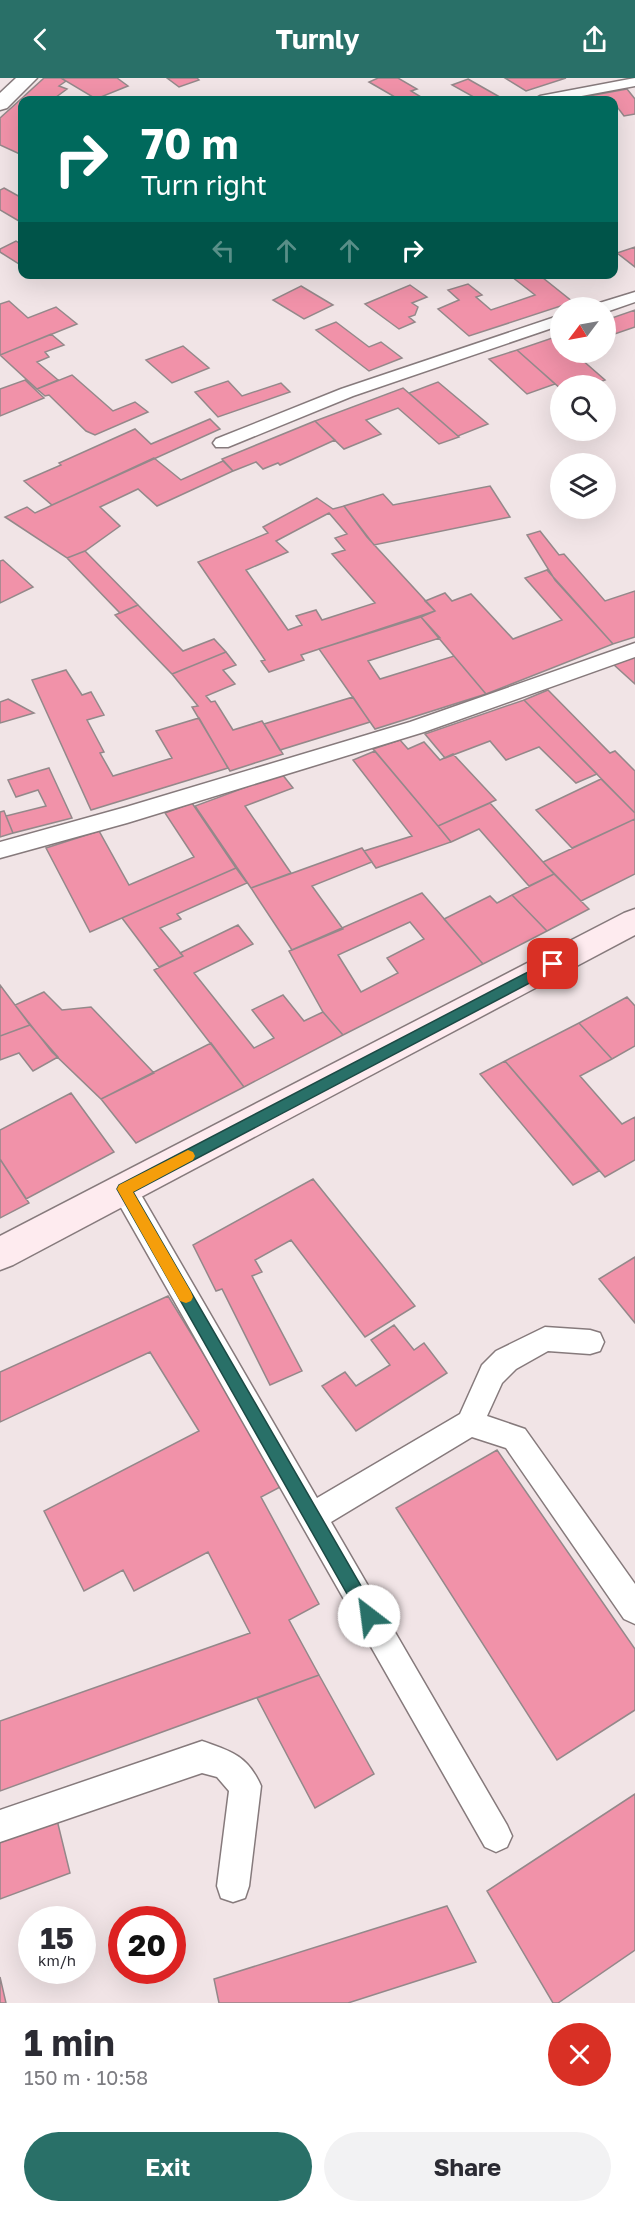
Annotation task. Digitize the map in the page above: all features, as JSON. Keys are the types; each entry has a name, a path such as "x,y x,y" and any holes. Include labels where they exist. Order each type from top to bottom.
{"main road":[{"path":"0,1254 635,921"}],"street":[{"path":"0,104 27,78"}],"lane":[{"path":"561,96 635,82"},
{"path":"616,303 635,297"},
{"path":"222,443 279,417 472,349 550,324"},
{"path":"0,849 128,815 417,727 635,650"},
{"path":"124,1189 496,1836"},
{"path":"312,1517 470,1422 492,1374 506,1360 545,1339 590,1342"},
{"path":"470,1422 515,1438 635,1609"},
{"path":"0,1826 202,1757 227,1765 245,1786 233,1886"}],"building":[{"path":"44,78 61,78 66,81 59,86 67,89 57,96 24,96"},
{"path":"61,78 117,78 128,86 103,96 91,96"},
{"path":"167,78 197,78 199,80 179,87"},
{"path":"378,78 398,78 417,89 411,91 419,96 393,96 369,82"},
{"path":"505,78 566,78 526,91"},
{"path":"468,79 498,96 472,96 452,85"},
{"path":"627,89 635,99 635,114 624,116 618,108 618,96 589,96"},
{"path":"18,102 18,153 0,145 0,118"},
{"path":"4,188 18,196 18,220 0,210 0,190"},
{"path":"16,241 18,242 18,263 0,252 0,249"},
{"path":"635,247 635,267 618,254"},
{"path":"515,279 544,279 567,297 550,297 550,310 469,336 438,309 459,300 448,290 468,284 482,295 476,297 491,310 535,295"},
{"path":"410,285 427,297 412,303 418,307 415,315 409,317 415,322 399,329 365,304"},
{"path":"301,286 333,305 304,319 273,300"},
{"path":"9,301 28,318 56,307 77,324 0,355 0,304"},
{"path":"635,310 635,327 616,334 616,317"},
{"path":"336,322 369,347 381,342 402,358 369,371 316,330"},
{"path":"51,334 64,345 45,352 49,357 37,362 58,380 37,389 0,355"},
{"path":"550,339 550,363 586,363 599,375 550,375 550,379 517,350"},
{"path":"183,346 209,368 172,383 146,360"},
{"path":"517,350 550,380 550,386 527,394 489,359"},
{"path":"72,375 113,411 135,402 148,412 95,435 86,431 49,395 45,396 37,389"},
{"path":"25,380 44,398 0,416 0,389"},
{"path":"228,381 242,396 281,383 290,392 218,417 195,392"},
{"path":"438,382 488,424 458,436 409,393"},
{"path":"403,388 459,437 439,444 398,408 366,420 381,434 344,449 315,421"},
{"path":"210,419 220,429 52,505 24,481 135,429 151,444"},
{"path":"315,421 335,440 280,465 278,463 263,469 256,462 233,471 222,459"},
{"path":"154,458 181,480 223,461 233,471 157,506 138,489 100,507 120,526 85,551 67,558 5,517 27,507 35,513"},
{"path":"490,486 510,517 374,545 344,506 383,494 393,505"},
{"path":"317,498 333,509 344,506 367,537 435,611 301,655 304,660 269,672 261,661 265,660 198,562 268,533 263,527","holes":["329,513 347,534 335,538 345,550 332,554 375,603 322,620 316,610 296,616 302,625 288,630 246,570 288,552 276,541"]},
{"path":"540,531 559,555 564,554 605,601 635,591 635,637 613,644 555,580 527,535"},
{"path":"85,551 138,605 120,613 67,558"},
{"path":"3,560 33,587 0,603 0,561"},
{"path":"547,570 613,644 486,694 421,617 435,611 425,601 445,593 452,601 471,594 513,639 562,620 525,578"},
{"path":"138,605 183,651 214,639 226,652 172,674 115,615"},
{"path":"421,617 440,638 368,661 380,679 454,656 486,694 375,729 319,649"},
{"path":"226,652 236,665 223,670 235,684 206,696 211,702 215,701 233,730 262,721 283,754 230,771 192,707 198,706 172,674"},
{"path":"635,655 635,684 613,664"},
{"path":"66,670 82,695 91,692 104,715 87,720 104,752 100,753 113,776 172,758 156,731 199,718 228,768 91,810 32,680"},
{"path":"548,690 610,753 615,751 635,771 635,813 524,700"},
{"path":"353,697 370,722 280,750 264,724"},
{"path":"8,699 34,713 0,723 0,702"},
{"path":"524,700 597,774 576,783 539,747 506,760 490,741 445,758 425,734"},
{"path":"400,740 408,749 424,742 440,760 453,754 496,800 438,826 373,749"},
{"path":"375,751 451,842 376,868 364,851 412,836 353,760"},
{"path":"49,768 72,818 13,833 6,816 46,806 38,790 16,797 8,780"},
{"path":"282,774 293,788 245,806 291,873 251,888 195,806"},
{"path":"601,779 635,813 635,819 572,848 536,810"},
{"path":"192,803 236,868 90,932 46,848 99,831 129,885 194,857 165,813"},
{"path":"490,803 554,874 529,886 479,829 451,842 438,826"},
{"path":"4,811 13,833 0,837 0,812"},
{"path":"635,819 635,874 581,901 543,862"},
{"path":"362,848 372,862 312,886 343,929 292,950 251,888"},
{"path":"236,868 247,883 177,914 181,919 160,928 183,956 159,967 122,918"},
{"path":"554,874 589,909 547,931 512,895"},
{"path":"422,893 483,964 343,1035 323,1012 289,951","holes":["410,922 424,939 387,958 398,973 361,992 338,955"]},
{"path":"512,895 547,931 483,964 444,919 490,896 497,903"},
{"path":"238,925 253,944 194,973 254,1048 274,1038 252,1010 283,995 304,1021 323,1012 343,1035 244,1087 154,970 183,956 180,953"},
{"path":"0,985 30,1025 0,1036"},
{"path":"44,992 62,1010 91,1007 154,1073 101,1099 52,1052 15,1005"},
{"path":"627,997 635,1006 635,1046 612,1059 579,1023"},
{"path":"579,1023 612,1059 580,1076 622,1124 635,1117 635,1160 605,1177 505,1061"},
{"path":"30,1025 58,1057 33,1071 19,1053 0,1060 0,1036"},
{"path":"211,1043 244,1087 136,1143 101,1099"},
{"path":"505,1061 599,1171 573,1185 480,1074"},
{"path":"71,1093 114,1152 26,1199 0,1159 0,1130"},
{"path":"0,1159 29,1203 0,1218"},
{"path":"313,1179 415,1306 365,1337 291,1240 255,1260 262,1272 252,1276 302,1371 270,1385 222,1289 216,1291 193,1245"},
{"path":"635,1257 635,1323 599,1279"},
{"path":"168,1296 284,1485 261,1497 319,1604 289,1620 319,1675 0,1791 0,1721 250,1633 208,1552 134,1591 123,1570 84,1591 44,1511 199,1431 150,1352 0,1422 0,1372"},
{"path":"394,1325 414,1350 424,1343 447,1373 356,1431 322,1386 345,1372 356,1386 390,1365 371,1340"},
{"path":"497,1450 635,1649 635,1710 557,1760 396,1508"},
{"path":"319,1675 374,1774 315,1808 257,1698"},
{"path":"635,1794 635,1950 558,2003 553,2003 487,1891"},
{"path":"57,1820 70,1873 0,1899 0,1840"},
{"path":"447,1906 476,1962 348,2003 219,2003 214,1979"},
{"path":"0,1977 6,2003 0,2003"}],"slow traffic":[{"path":"186,1297 124,1189 188,1156"}],"route":[{"path":"369,1616 124,1189 553,964"}]}
